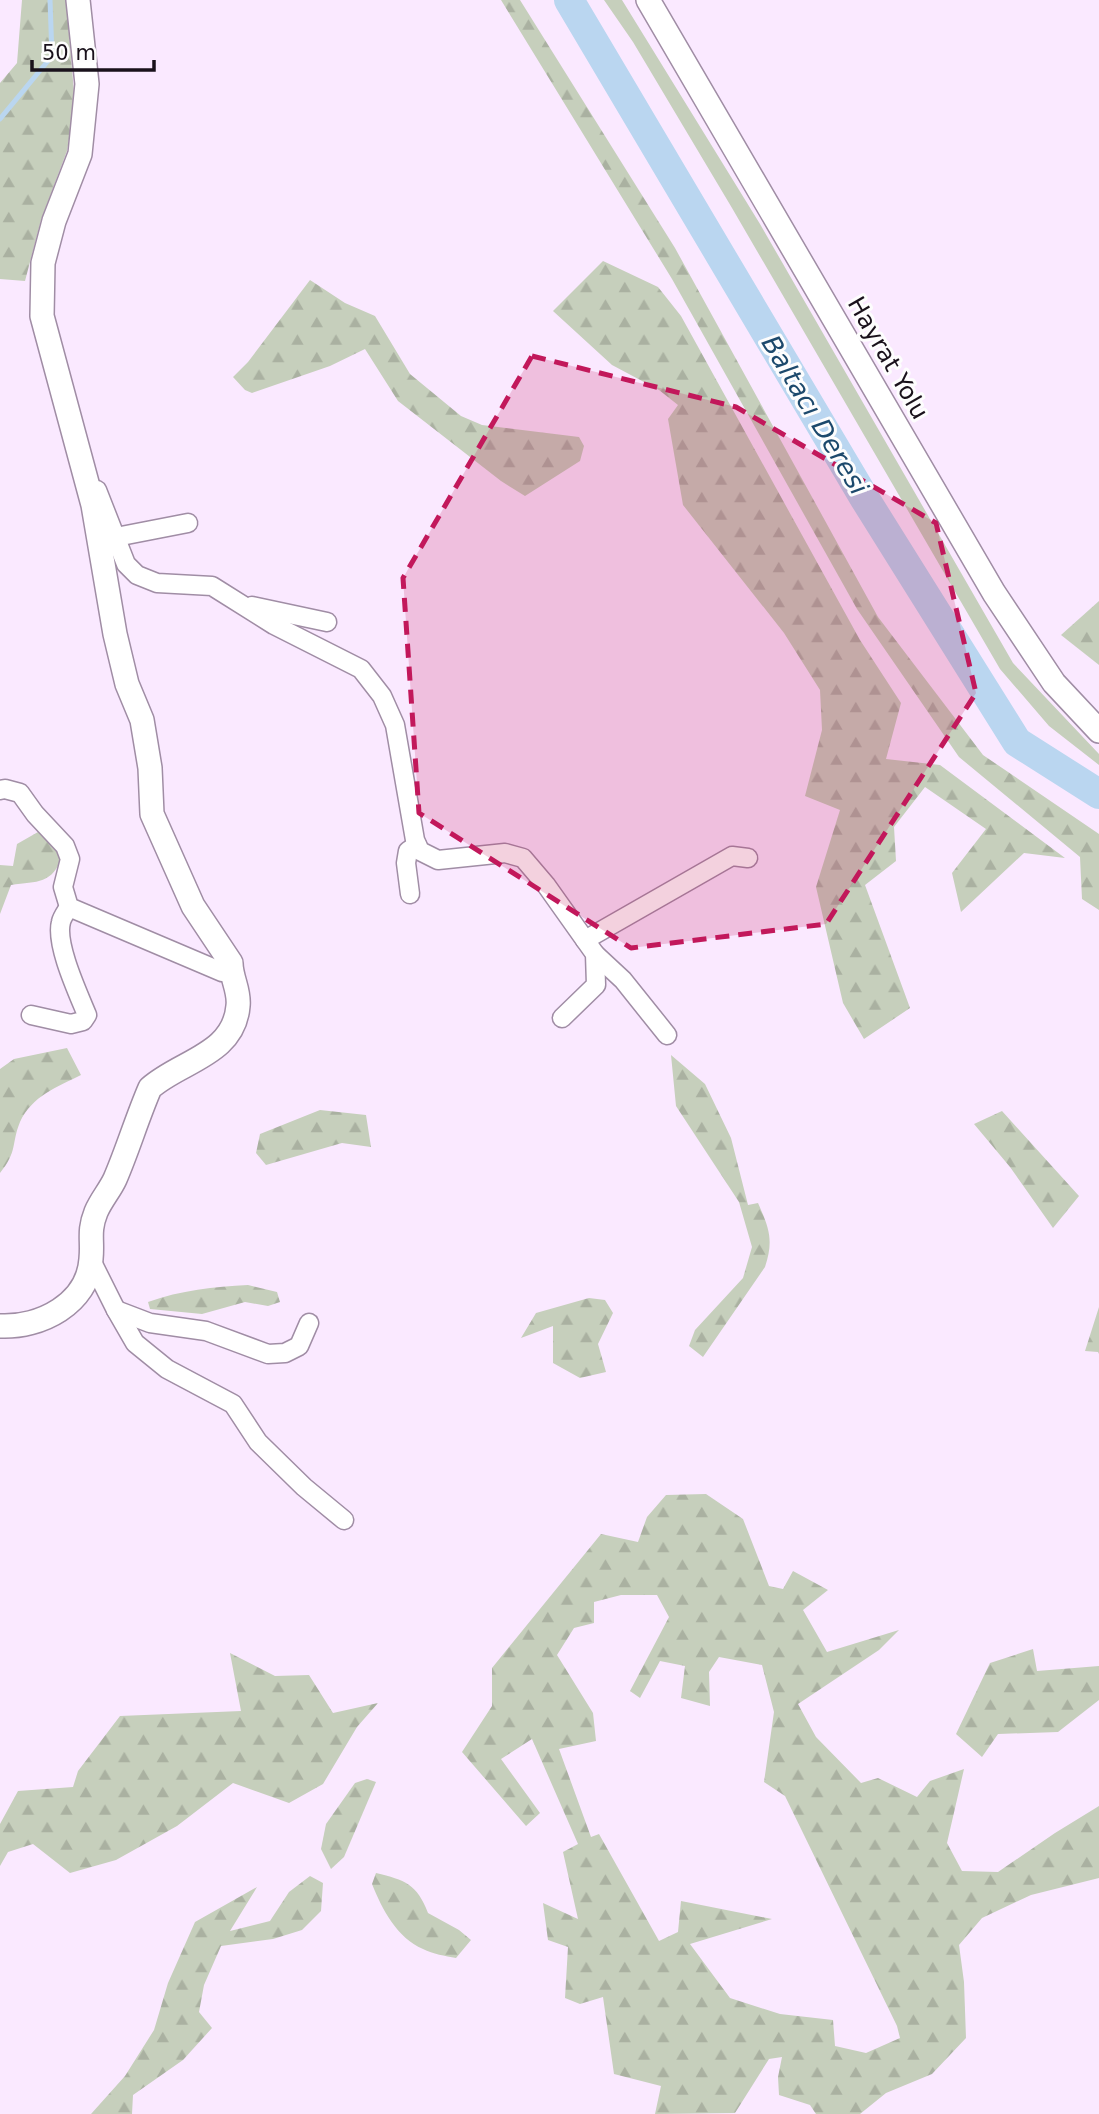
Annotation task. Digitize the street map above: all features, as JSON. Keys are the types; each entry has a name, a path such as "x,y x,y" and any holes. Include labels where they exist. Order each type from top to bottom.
{"street":[{"path":"0,1326 41,1321 72,1302 88,1274 91,1260 89,1233 97,1210 113,1183 150,1088 162,1077 213,1050 226,1037 235,1021 239,996 231,972 231,963 193,906 152,814 150,768 142,720 127,684 93,505 41,316 43,263 54,221 80,154 87,84 78,0"},
{"name":"Hayrat Yolu","path":"648,0 994,593 1054,683 1099,731"},
{"path":"70,422 126,564 137,575 157,583 212,586 274,625 361,669 382,696 395,725 420,851 438,860 505,853 523,858 547,885 590,947 623,980 667,1035"},
{"path":"116,537 188,523"},
{"path":"239,603 327,622"},
{"path":"0,790 20,793 35,814 65,846 70,859 63,887 69,907 60,924 60,937 71,977 87,1015 83,1021 71,1024 31,1015"},
{"path":"410,894 406,863 408,851 417,845"},
{"path":"590,947 732,856 748,858"},
{"path":"69,907 222,972 231,972"},
{"path":"562,1018 596,985 590,947"},
{"path":"91,1260 135,1343 167,1369 233,1404 258,1442 304,1487 344,1520"},
{"path":"116,1310 149,1324 206,1331 268,1354 285,1353 299,1346 309,1323"}],"highlighted area":[{"path":"532,356 736,407 936,523 976,693 826,924 631,948 419,813 403,578"}],"green space":[{"path":"22,0 66,0 75,103 67,151 41,220 25,281 0,279 0,83 17,63"},
{"path":"501,0 520,0 675,248 878,617 983,755 1099,834 1099,910 1082,899 1080,857 959,757 857,609 672,279"},
{"path":"604,0 622,0 760,224 1013,663 1099,754 1099,765 1049,726 1000,669 732,208 633,42"},
{"path":"603,261 658,287 681,316 860,640 901,703 886,759 940,765 1065,858 1024,853 961,912 952,873 986,829 925,787 894,827 896,861 865,885 910,1008 864,1039 843,1003 816,887 840,810 805,796 822,730 820,690 784,633 683,505 668,419 678,405 659,390 612,365 553,311"},
{"path":"310,280 345,303 375,316 410,374 461,416 482,425 579,437 584,446 580,461 525,496 501,481 398,401 365,349 330,366 252,393 245,390 233,377 248,362"},
{"path":"1099,601 1099,665 1061,635"},
{"path":"38,832 55,844 63,855 59,865 43,880 11,885 0,914 0,865 13,866 17,844"},
{"path":"67,1048 81,1075 54,1088 31,1105 20,1122 12,1153 0,1173 0,1069 14,1059"},
{"path":"671,1055 705,1084 731,1138 748,1205 758,1203 769,1234 765,1267 703,1357 689,1346 695,1330 743,1278 752,1247 739,1202 676,1106"},
{"path":"320,1110 366,1115 371,1147 342,1143 266,1165 256,1153 260,1134"},
{"path":"1002,1111 1079,1196 1053,1228 1010,1167 974,1124"},
{"path":"248,1285 277,1292 280,1302 268,1306 245,1302 202,1314 150,1309 148,1302 198,1290"},
{"path":"589,1298 605,1300 613,1313 598,1344 606,1372 580,1378 553,1363 553,1326 521,1338 536,1313"},
{"path":"1099,1307 1099,1354 1085,1351"},
{"path":"706,1494 743,1519 769,1586 783,1589 793,1571 828,1590 803,1610 827,1652 899,1630 879,1650 798,1704 816,1737 861,1783 878,1778 917,1797 930,1781 964,1769 947,1843 962,1871 998,1872 1099,1806 1099,1878 1031,1895 982,1918 959,1945 964,1982 966,2038 932,2074 886,2093 860,2114 816,2114 810,2105 779,2095 778,2077 782,2057 769,2059 735,2113 655,2114 661,2086 614,2074 603,1997 580,2004 565,1998 568,1947 548,1940 543,1903 578,1919 563,1852 578,1844 532,1739 501,1759 540,1813 526,1826 462,1752 492,1706 492,1668 601,1534 638,1542 647,1517 666,1495","holes":["621,1595 657,1595 669,1617 630,1691 640,1698 660,1661 685,1666 681,1698 710,1706 709,1672 719,1657 762,1665 774,1712 764,1782 785,1796 897,2026 900,2038 866,2053 835,2046 833,2020 780,2014 730,1998 690,1944 772,1919 681,1901 678,1932 659,1941 599,1834 591,1837 559,1749 596,1741 593,1713 557,1655 574,1628 594,1623 594,1602"]},
{"path":"1033,1649 1037,1671 1099,1666 1099,1700 1058,1732 998,1734 982,1757 956,1734 990,1663"},
{"path":"230,1653 275,1676 309,1675 333,1713 378,1703 357,1727 323,1784 289,1803 233,1783 177,1826 116,1860 70,1873 33,1844 8,1852 0,1866 0,1824 18,1791 73,1787 78,1771 120,1716 241,1711"},
{"path":"367,1779 376,1782 344,1857 331,1869 321,1849 326,1824 355,1783"},
{"path":"376,1873 409,1885 424,1903 428,1913 471,1940 456,1958 435,1954 405,1938 386,1913 372,1884"},
{"path":"310,1876 323,1883 321,1911 302,1930 273,1939 221,1946 204,1985 199,2012 212,2028 183,2060 133,2095 132,2114 91,2114 125,2076 154,2030 168,1983 195,1922 257,1887 230,1931 270,1921 289,1892"}],"waterway":[{"path":"0,119 52,56 50,0"},
{"name":"Baltacı Deresi","path":"569,0 865,499 1017,742 1099,794"}]}
